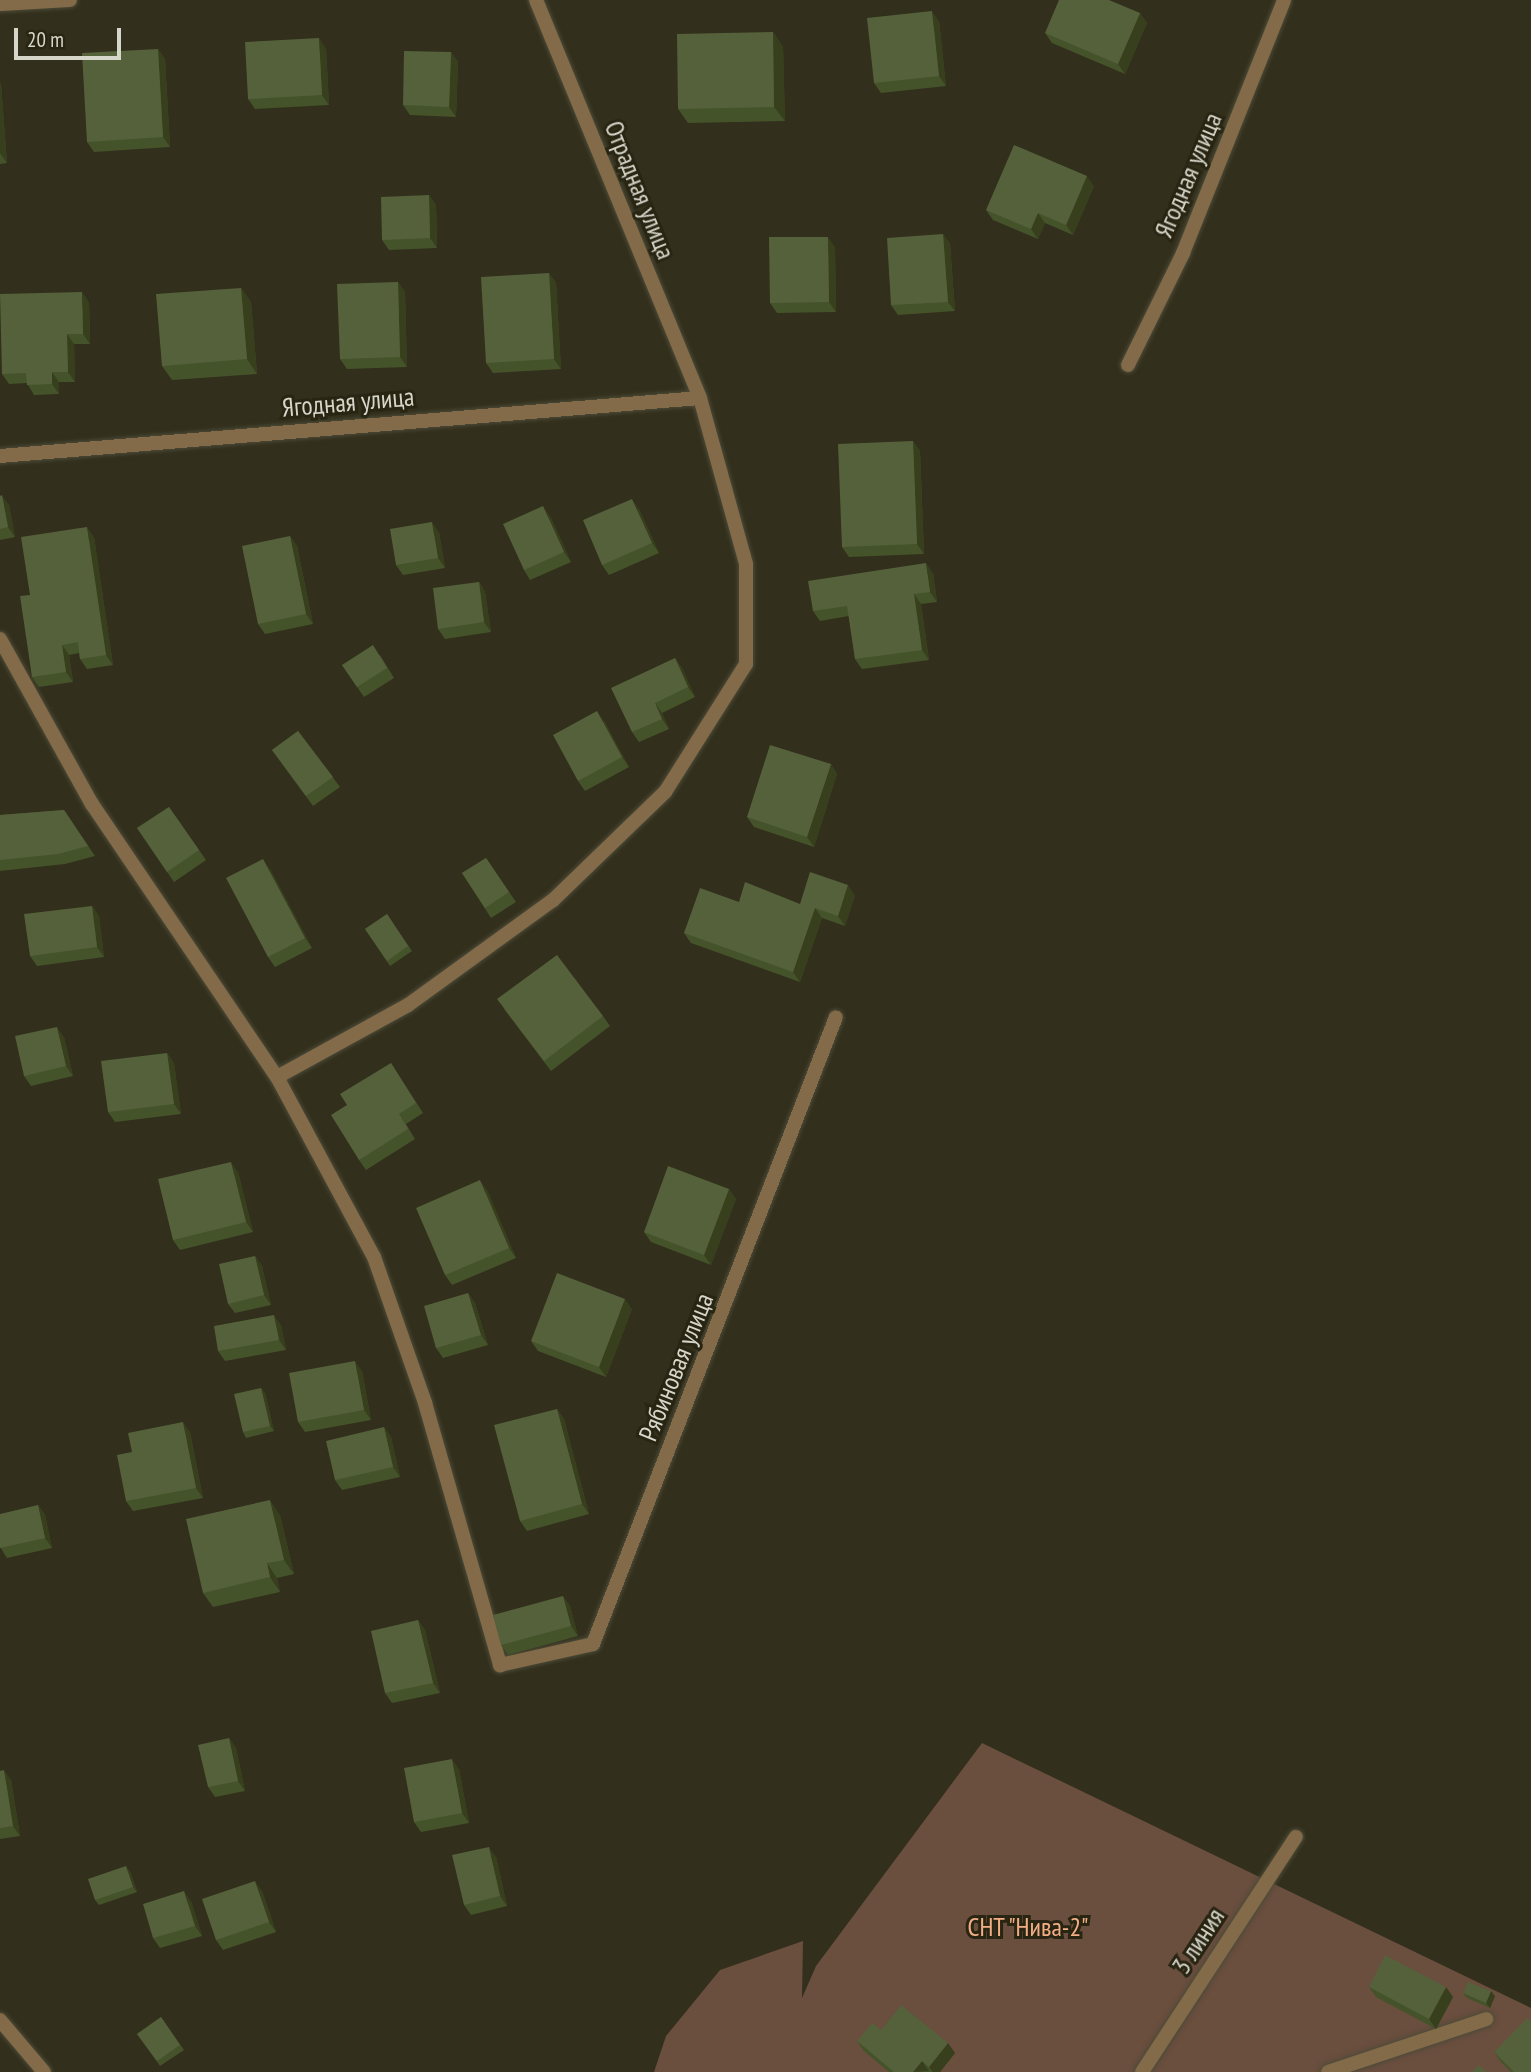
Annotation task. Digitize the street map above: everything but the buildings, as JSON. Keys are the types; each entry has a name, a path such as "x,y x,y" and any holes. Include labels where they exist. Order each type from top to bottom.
{"street":[{"path":"0,4 70,0"},
{"name":"Отрадная улица","path":"277,1077 408,1005 553,900 665,792 746,664 746,564 700,398 536,0"},
{"name":"Ягодная улица","path":"1128,365 1182,253 1284,0"},
{"name":"Ягодная улица","path":"0,456 700,398"},
{"path":"0,639 92,804 277,1077"},
{"name":"Рябиновая улица","path":"277,1077 374,1257 425,1403 500,1665 593,1644 836,1017"},
{"name":"3 линия","path":"1142,2072 1296,1837"},
{"path":"1328,2072 1486,2019"},
{"path":"0,2020 44,2072"}],"green space":[{"name":"СНТ \"Нива-2\"","path":"982,1743 1531,2008 1531,2072 654,2072 666,2036 720,1970 803,1941 802,1998 816,1966"}]}
